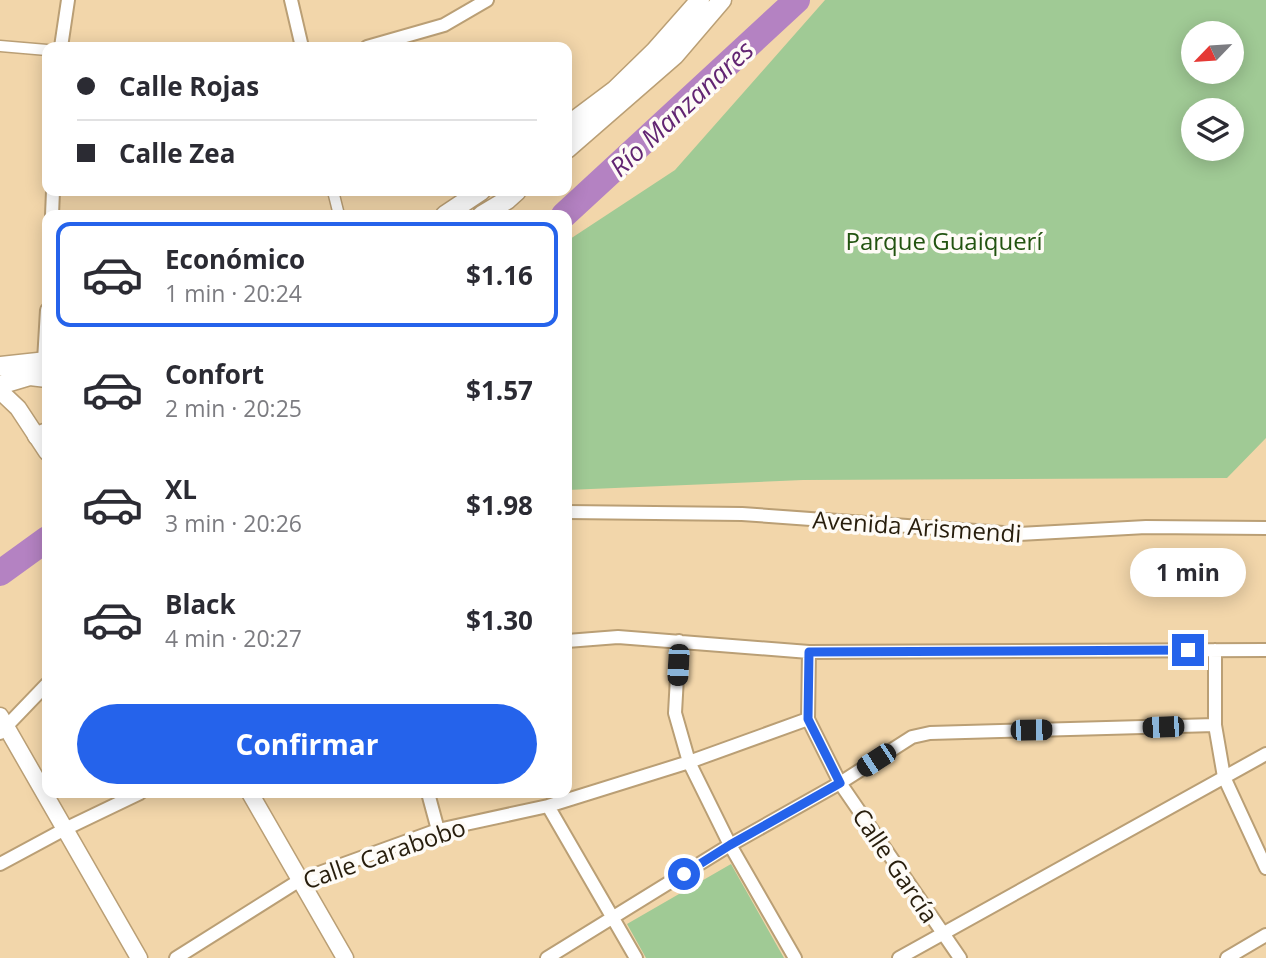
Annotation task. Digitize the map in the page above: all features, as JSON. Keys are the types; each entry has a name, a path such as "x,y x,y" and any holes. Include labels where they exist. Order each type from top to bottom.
{"main road":[{"path":"572,122 615,90 655,51 700,0"},
{"path":"572,145 675,55 722,0"},
{"path":"452,210 474,196"},
{"path":"490,210 511,196"},
{"path":"0,366 42,367"},
{"path":"0,385 30,376 42,369"}],"street":[{"path":"62,42 68,0"},
{"path":"291,0 301,42"},
{"path":"384,42 444,25 487,0"},
{"path":"0,46 42,50"},
{"path":"0,391 18,408 42,439"},
{"name":"Avenida Arismendi","path":"572,512 742,514 1019,534 1146,527 1266,528"},
{"path":"572,641 618,637 809,652 1266,650"},
{"path":"679,642 675,713 688,762 730,845 795,958"},
{"path":"1215,650 1215,725 1224,777 1266,868"},
{"name":"Calle García","path":"809,652 808,719 840,783 960,958"},
{"path":"42,689 2,725 42,791"},
{"name":"Calle Carabobo","path":"176,958 300,880 438,830 548,806 688,762 808,719"},
{"path":"547,958 912,737 930,733 1215,725"},
{"path":"899,958 1266,754"},
{"path":"46,798 139,958"},
{"path":"0,864 130,798"},
{"path":"253,798 345,958"},
{"path":"429,798 438,830"},
{"path":"548,806 636,958"},
{"path":"1227,958 1266,935"}],"green space":[{"name":"Parque Guaiquerí","path":"825,0 1266,0 1266,438 1227,478 803,480 572,490 572,238 675,170"},
{"path":"731,864 784,958 646,958 627,924"}],"waterway":[{"name":"Río Manzanares","path":"569,210 797,0"},
{"name":"Río Manzanares","path":"0,573 42,543"}],"route":[{"path":"684,874 840,783 808,719 809,652 1188,650"}]}
